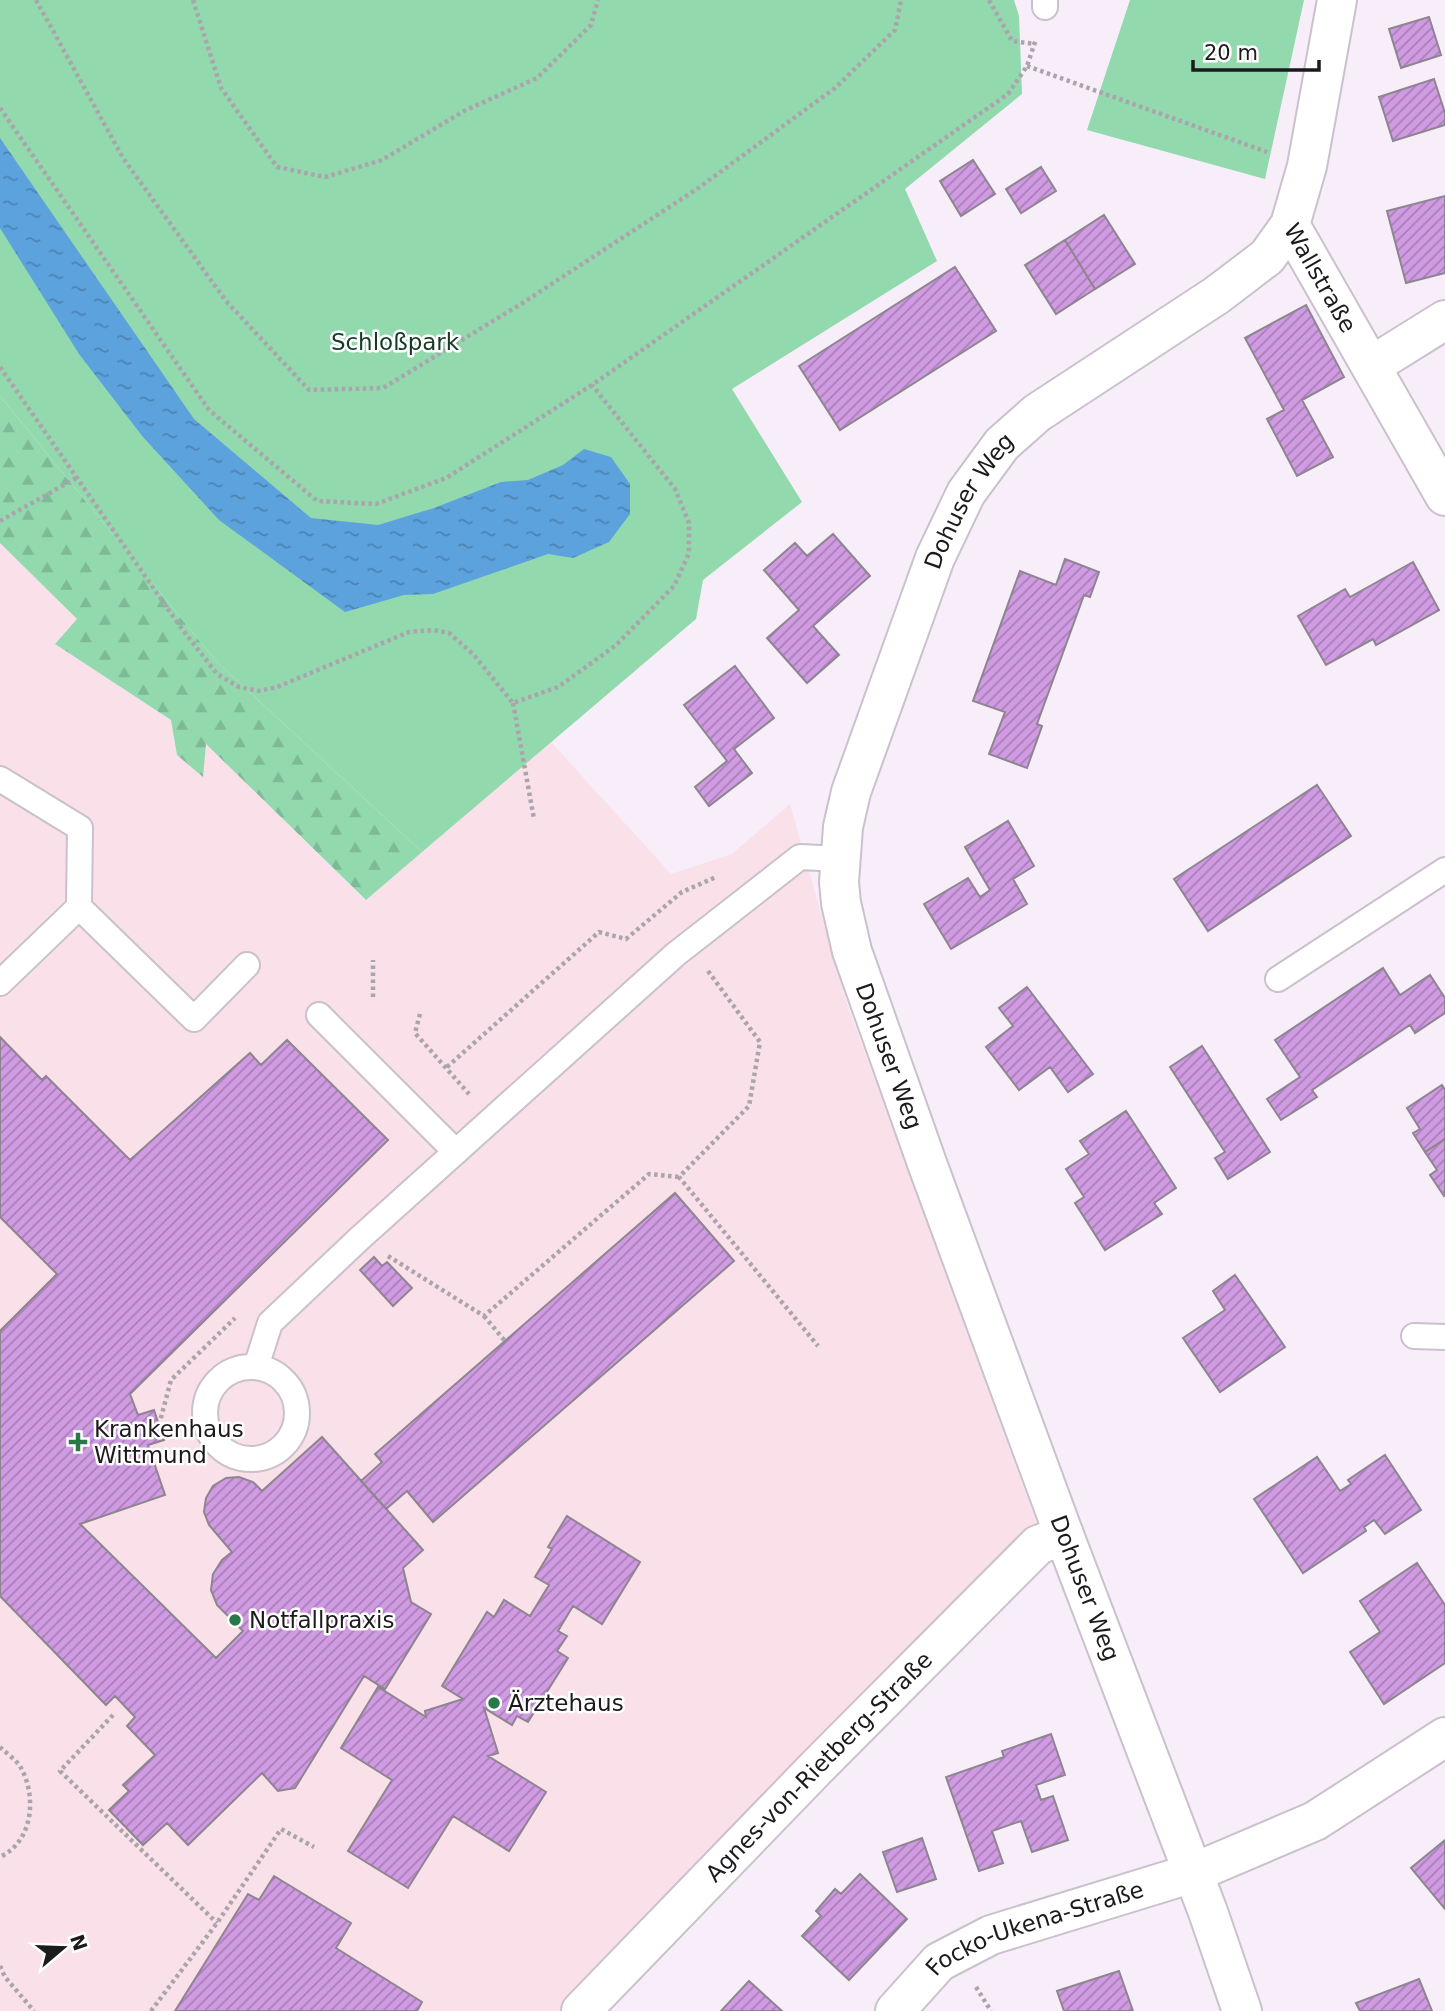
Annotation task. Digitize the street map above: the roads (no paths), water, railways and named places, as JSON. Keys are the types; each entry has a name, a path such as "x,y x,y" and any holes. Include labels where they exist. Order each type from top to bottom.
{"street":[{"name":"Wallstraße","path":"1337,0 1307,166 1290,225 1445,496"},
{"name":"Dohuser Weg","path":"1242,2011 1193,1873 1064,1535 852,951 841,903 840,859 843,827 851,792 935,558 966,493 1002,444 1037,412 1217,295 1266,257 1290,225"},
{"path":"1371,366 1445,320"},
{"name":"Agnes-von-Rietberg-Straße","path":"581,2011 817,1766 1038,1545 1064,1535"},
{"name":"Focko-Ukena-Straße","path":"895,2011 939,1962 991,1935 1193,1873 1315,1821 1445,1737"}],"lane":[{"path":"0,779 80,828 79,907 0,983"},
{"path":"256,1367 270,1322 676,954 800,857 840,859"},
{"path":"1278,979 1445,870"},
{"path":"79,907 194,1019 247,965"},
{"path":"319,1016 456,1152"},
{"path":"1414,1336 1445,1336"}],"water":[{"path":"0,138 194,419 311,518 378,525 434,508 501,482 528,480 563,465 584,449 611,457 630,484 630,514 609,542 573,558 548,554 433,594 404,595 345,612 219,520 143,437 79,354 0,228"}],"place":[{"name":"Krankenhaus Wittmund","path":"78,1442"},
{"name":"Notfallpraxis","path":"235,1620"},
{"name":"Ärztehaus","path":"494,1703"}],"park label":[{"name":"Schloßpark","path":"395,342"}]}
